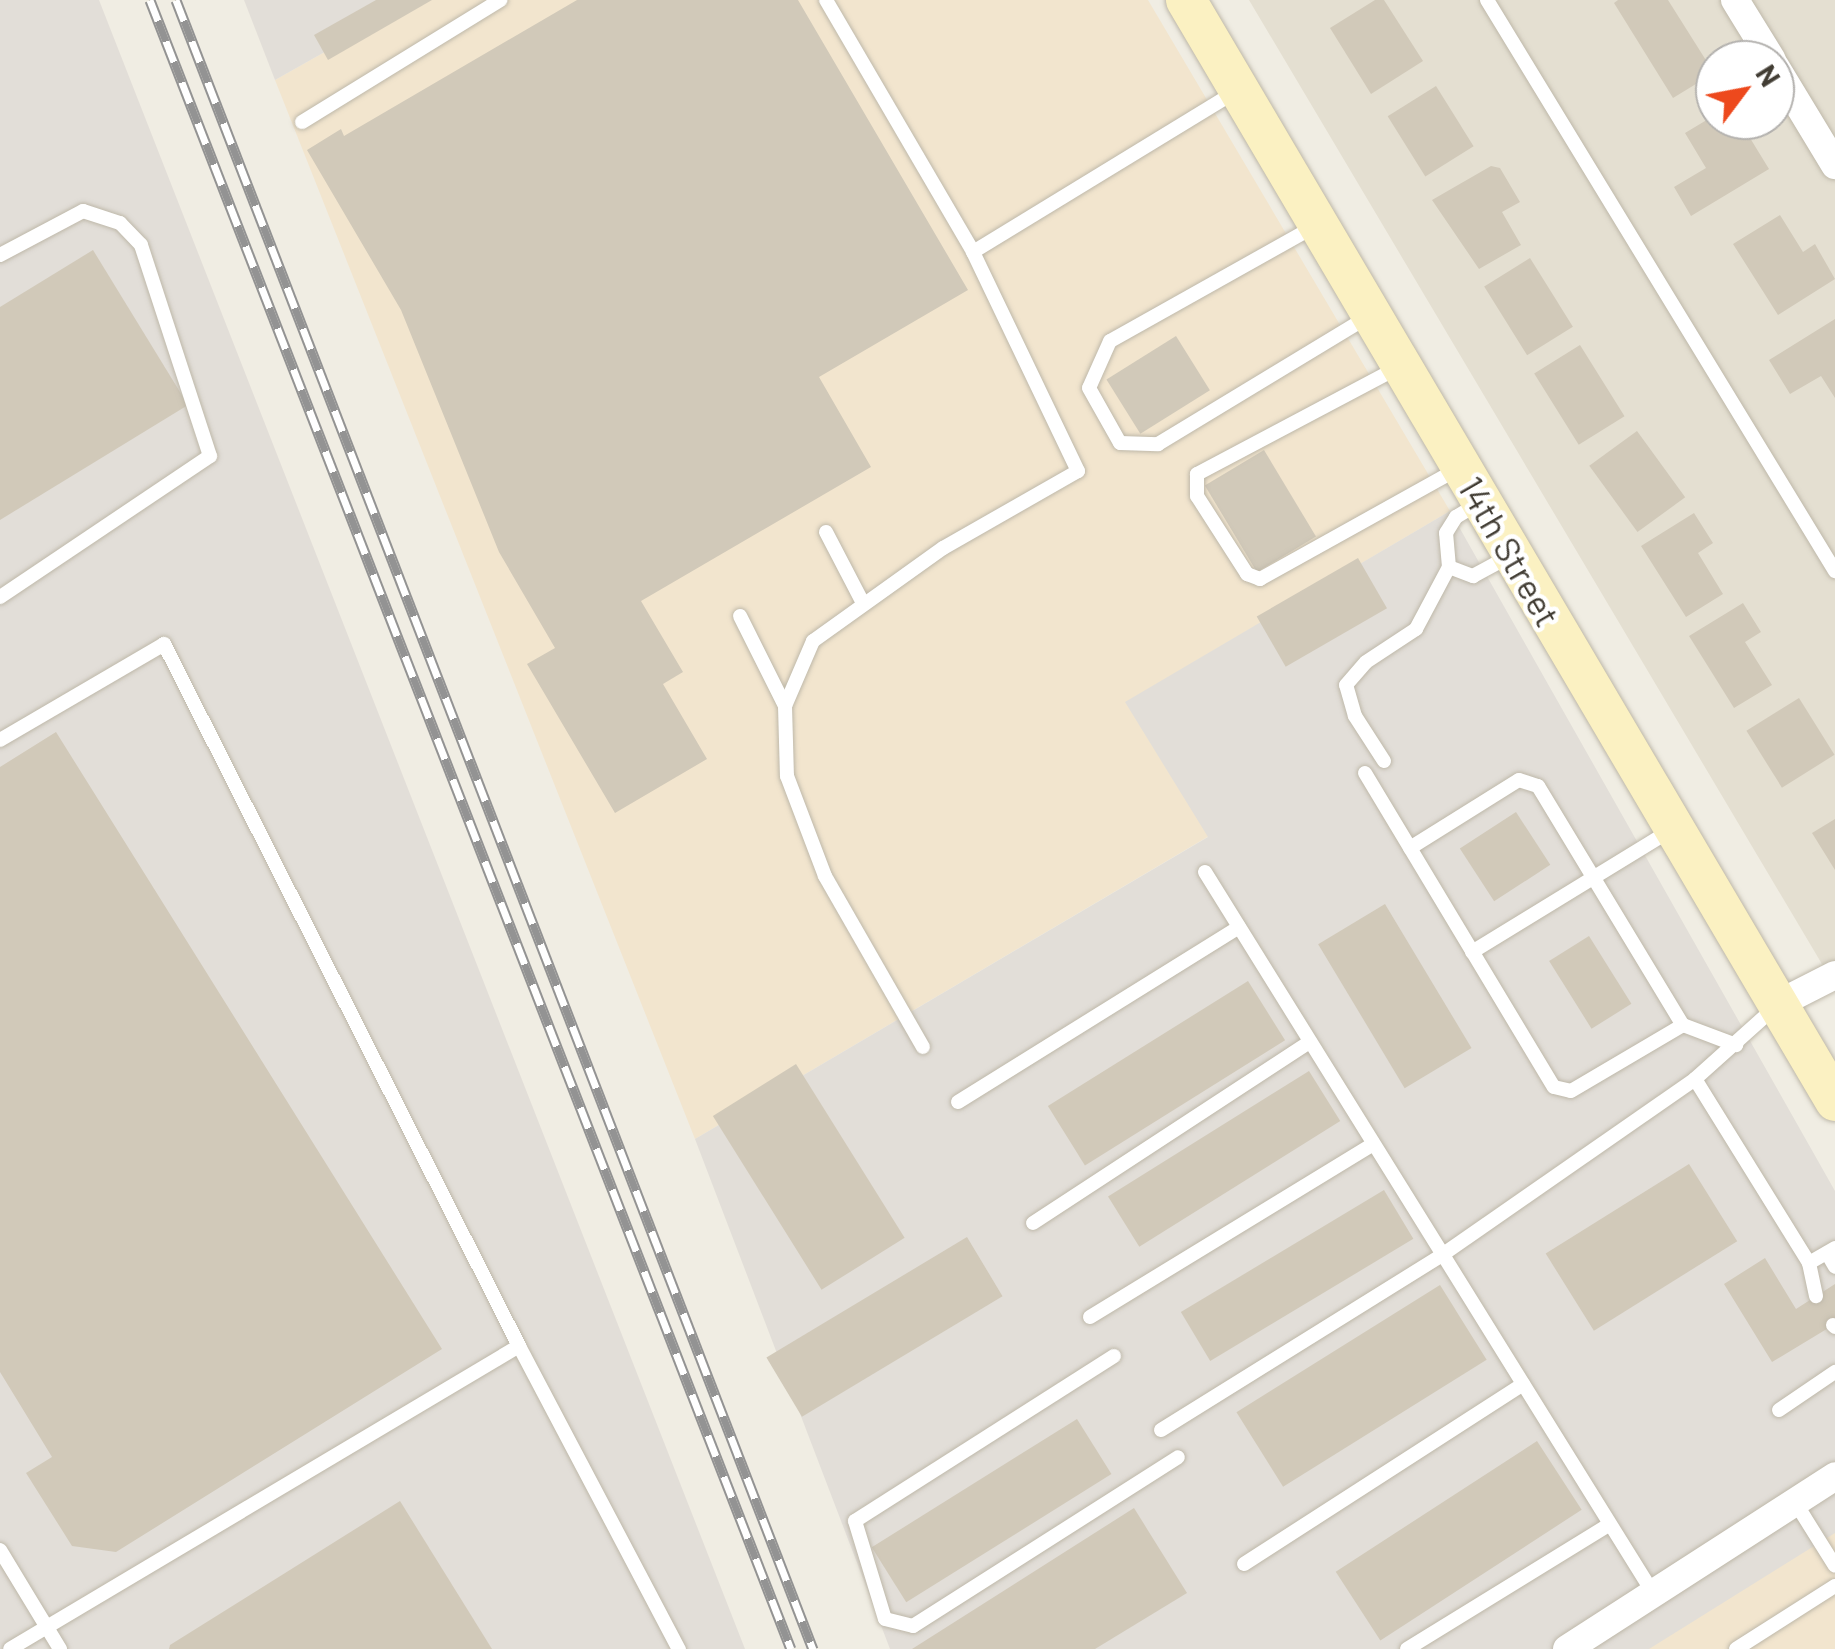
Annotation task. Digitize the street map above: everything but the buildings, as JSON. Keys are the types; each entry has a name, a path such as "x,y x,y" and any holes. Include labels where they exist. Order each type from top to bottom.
{"main road":[{"name":"14th Street","path":"1186,0 1835,1101"}],"street":[{"path":"1736,0 1759,40"},
{"path":"1795,99 1835,165"},
{"path":"1778,1004 1835,975"},
{"path":"1567,1649 1835,1476"}],"lane":[{"path":"302,122 500,0"},
{"path":"785,706 813,641 863,603 1078,471 973,252 826,0"},
{"path":"1487,0 1835,571"},
{"path":"973,252 1238,90"},
{"path":"0,255 83,211 120,224 141,245 210,456 0,597"},
{"path":"1318,224 1110,341 1088,388 1120,444 1158,444 1371,314"},
{"path":"1401,365 1197,474 1196,496 1247,574 1260,578 1461,467"},
{"path":"1384,761 1355,716 1346,685 1366,662 1416,629 1449,567 1446,534 1456,518 1482,502"},
{"path":"826,532 863,603"},
{"path":"1449,567 1473,576 1513,555"},
{"path":"740,616 785,706 788,776 824,876 923,1047"},
{"path":"0,740 164,644 520,1346 679,1649"},
{"path":"1365,773 1554,1088 1571,1090 1683,1025"},
{"path":"1410,848 1519,780 1538,786 1683,1025 1736,1045"},
{"path":"1472,952 1674,828"},
{"path":"1205,872 1653,1593"},
{"path":"958,1102 1238,926"},
{"path":"1161,1430 1442,1255 1696,1079 1778,1004"},
{"path":"1032,1223 1310,1042"},
{"path":"1696,1079 1809,1263 1816,1296"},
{"path":"1090,1316 1373,1144"},
{"path":"1809,1263 1831,1250 1835,1267"},
{"path":"10,1649 520,1346"},
{"path":"1114,1356 855,1521 885,1619 913,1626 1178,1457"},
{"path":"1778,1410 1835,1372"},
{"path":"1244,1564 1522,1384"},
{"path":"1795,1502 1835,1566"},
{"path":"1407,1649 1610,1524"},
{"path":"0,1550 60,1649"},
{"path":"1736,1649 1835,1586"}],"shaded area":[{"path":"0,0 99,0 745,1649 0,1649"},
{"path":"244,0 417,0 275,80"},
{"path":"417,0 1148,0 1450,511 1126,702 1209,836 695,1139 275,80"},
{"path":"1249,0 1835,0 1835,986"},
{"path":"1450,511 1835,1191 1835,1533 1649,1649 890,1649 695,1139 1208,837 1125,702"},
{"path":"1835,1530 1835,1649 1637,1649"}],"railway":[{"path":"150,0 791,1649"},
{"path":"176,0 813,1649"}]}
